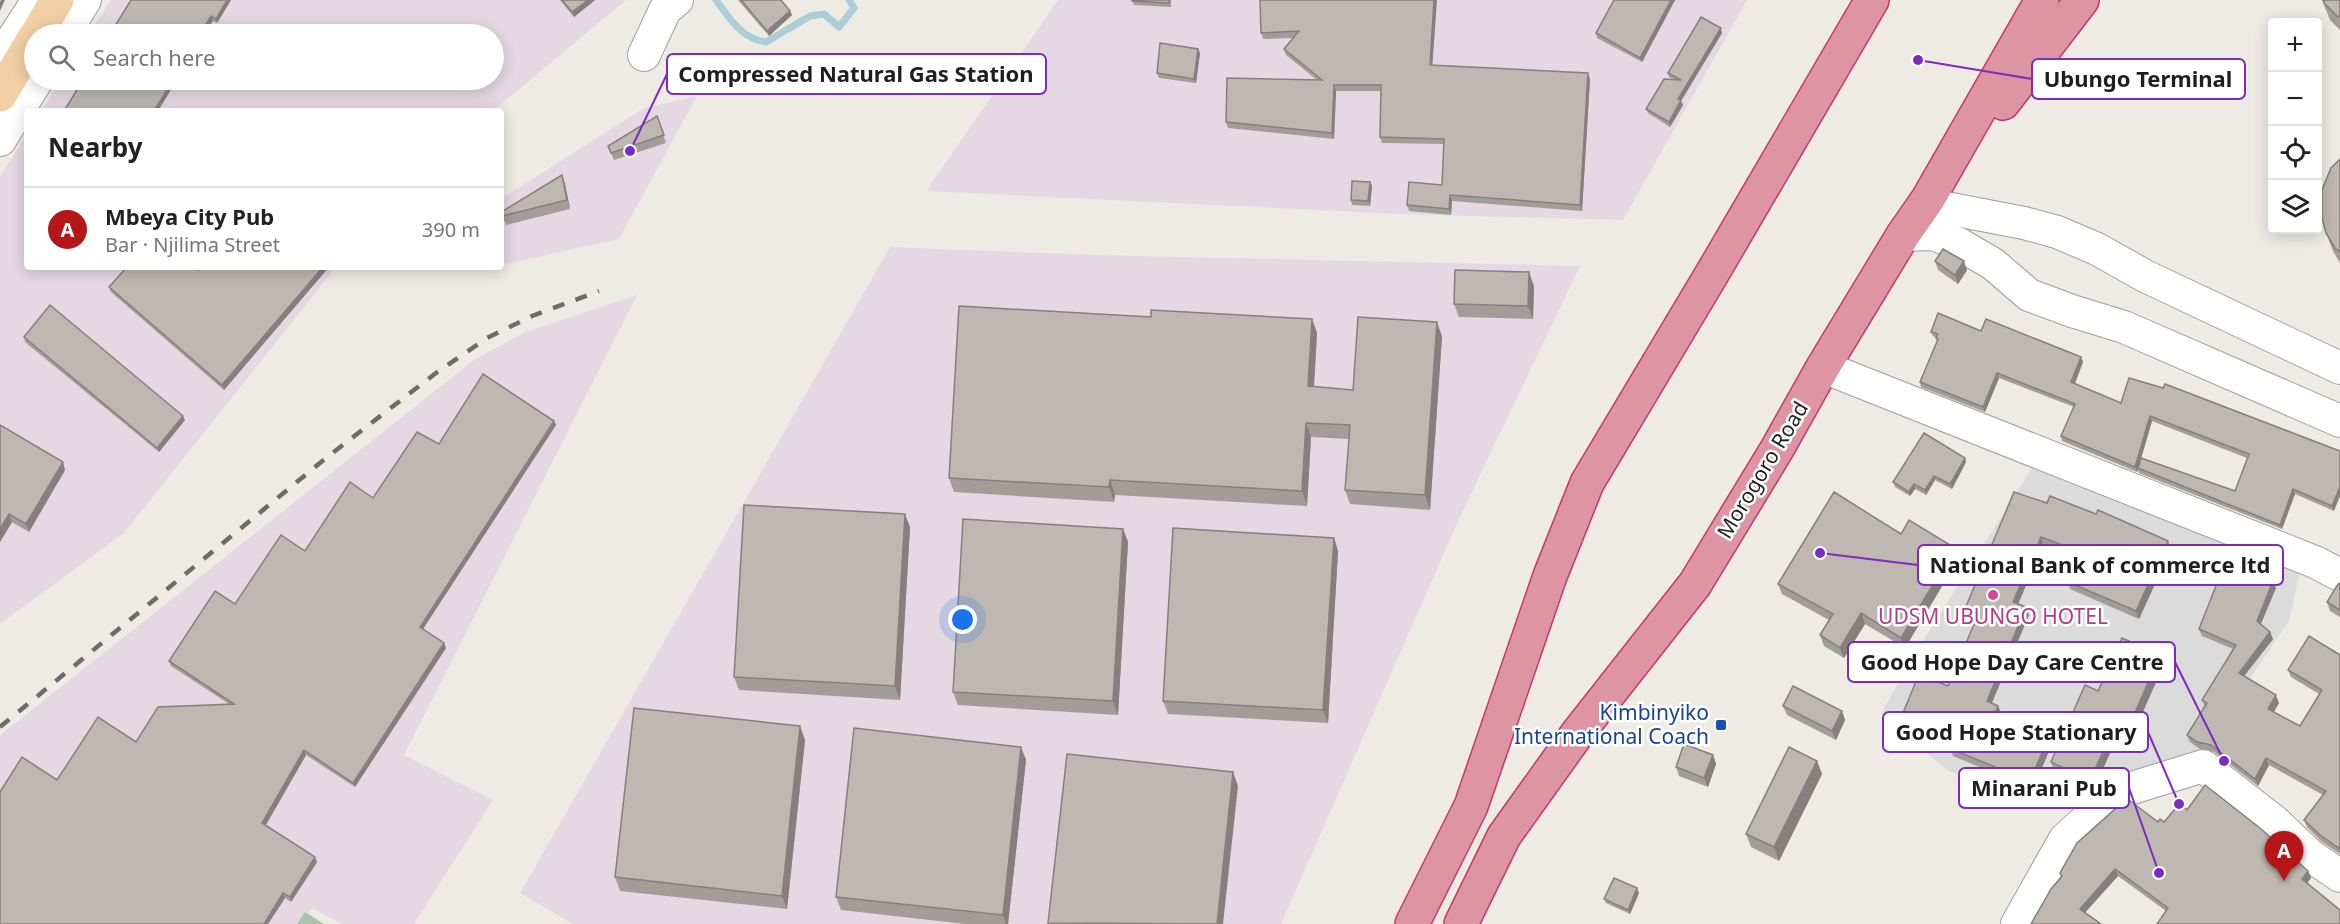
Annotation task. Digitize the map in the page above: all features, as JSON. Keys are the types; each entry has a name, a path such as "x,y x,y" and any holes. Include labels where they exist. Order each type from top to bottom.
{"highway":[{"path":"1412,924 1471,806 1550,576 1587,483 1872,0"},
{"name":"Morogoro Road","path":"1461,924 1504,836 1577,734 1695,584 1777,448 1822,367 1927,202 2042,0"},
{"path":"1927,202 2082,0"}],"main road":[{"path":"43,24 57,0"},
{"path":"0,95 24,56"}],"street":[{"path":"0,59 38,0"},
{"path":"70,24 85,0"},
{"path":"644,55 665,10 677,0"},
{"path":"0,140 31,90"},
{"path":"1927,202 2056,232 2097,249 2145,276 2340,368"},
{"path":"1904,235 1933,234 1959,244 1993,264 2029,295 2124,327 2340,421"},
{"path":"1822,367 2315,562 2340,575"},
{"path":"2017,924 2065,838 2116,793 2203,766 2274,821 2311,856 2340,876"}],"shaded area":[{"path":"111,0 626,0 497,108 43,108 55,90 504,90 504,24 95,24"},
{"path":"1058,0 1747,0 1623,220 1399,214 926,191"},
{"path":"697,96 619,239 504,264 504,197 644,108"},
{"path":"24,139 24,270 334,270 124,533 0,624 0,177"},
{"path":"890,247 1096,255 1580,266 1459,519 1281,924 573,924 520,893"},
{"path":"637,295 404,755 493,800 414,924 342,924 312,908 301,924 0,924 0,735 474,360 523,333"},
{"path":"2042,452 2304,553 2289,621 2197,757 2091,800 2027,793 1948,771 1881,714 1913,657"}],"green space":[{"path":"305,912 324,924 297,924"}],"building":[{"path":"131,0 227,0 216,19 211,16 206,24 116,24"},
{"path":"562,0 588,0 572,12"},
{"path":"741,0 781,0 790,11 767,31"},
{"path":"1169,0 1169,3 1132,1"},
{"path":"1260,0 1434,0 1430,65 1588,73 1580,205 1450,195 1449,209 1407,205 1409,182 1442,185 1444,139 1380,137 1381,85 1334,85 1332,133 1226,122 1227,78 1322,80 1284,49 1299,31 1261,33"},
{"path":"1614,0 1671,0 1640,58 1596,33"},
{"path":"2323,0 2340,0 2340,17 2324,3"},
{"path":"1701,17 1721,28 1678,99 1681,100 1669,122 1646,109 1664,79 1681,80 1668,73"},
{"path":"1160,43 1198,49 1194,79 1157,73"},
{"path":"77,90 167,90 156,108 66,108"},
{"path":"657,116 664,135 611,153 608,146"},
{"path":"2340,159 2340,252 2326,233 2322,218 2322,190 2331,168"},
{"path":"562,175 567,200 504,216 504,210"},
{"path":"1352,181 1370,182 1368,201 1351,200"},
{"path":"1943,249 1964,261 1955,275 1935,261"},
{"path":"124,270 320,270 222,385 109,287"},
{"path":"1455,270 1529,272 1528,306 1454,304"},
{"path":"50,305 183,416 157,448 24,337"},
{"path":"959,306 1151,317 1151,310 1312,319 1308,386 1353,390 1358,317 1437,322 1425,495 1345,490 1350,425 1306,423 1302,491 1110,480 1109,487 949,478"},
{"path":"1938,313 1981,331 1986,319 2081,357 2071,382 2121,403 2129,378 2163,388 2165,384 2340,451 2340,487 2332,506 2293,489 2280,525 2138,468 2141,458 2235,491 2249,454 2150,416 2135,467 2061,436 2075,404 1997,373 1983,407 1920,382 1938,339 1936,338 1938,334 1931,332"},
{"path":"483,374 554,421 420,627 444,643 353,783 304,750 262,823 315,857 290,897 283,893 264,924 0,924 0,792 22,757 57,780 98,717 136,742 158,707 234,704 169,661 215,591 235,604 281,535 305,551 350,482 373,498 417,432 439,444"},
{"path":"0,425 63,462 26,524 9,514 0,529"},
{"path":"1924,433 1965,458 1950,484 1934,476 1925,490 1914,484 1909,492 1893,482"},
{"path":"1834,492 1901,534 1909,520 1955,548 1901,638 1861,613 1840,648 1820,635 1833,614 1778,584"},
{"path":"2014,492 2047,503 2050,496 2096,514 2098,510 2168,541 2136,611 2068,582 2080,552 2041,537 2013,602 2026,607 1987,701 1998,706 1992,721 2046,743 2030,781 1951,749 1956,735 1903,713 1919,674 1948,686 1977,617 1964,611"},
{"path":"744,505 905,514 895,686 734,677"},
{"path":"963,519 1123,529 1113,701 953,692"},
{"path":"1173,528 1334,538 1323,710 1163,701"},
{"path":"2227,558 2233,561 2234,558 2250,565 2248,571 2273,581 2257,621 2270,632 2239,673 2276,695 2268,709 2300,726 2322,690 2288,670 2309,636 2340,655 2340,849 2304,820 2326,791 2266,758 2255,779 2211,745 2197,742 2187,735 2207,703 2202,700 2236,645 2199,629"},
{"path":"2340,583 2340,610 2327,602"},
{"path":"2122,638 2160,655 2127,731 2115,726 2090,780 2051,762 2085,685 2098,691"},
{"path":"1793,686 1842,711 1832,731 1783,706"},
{"path":"634,708 800,726 782,896 615,877"},
{"path":"854,728 1021,747 1003,915 836,897"},
{"path":"1684,744 1713,755 1704,778 1676,767"},
{"path":"1789,747 1817,761 1774,847 1746,834"},
{"path":"1067,754 1233,772 1217,924 1048,923"},
{"path":"2205,785 2260,828 2308,871 2302,879 2340,910 2340,924 2157,924 2168,908 2115,869 2080,909 2101,924 2031,924 2051,889 2062,876 2060,873 2077,843 2123,802 2129,800 2158,822 2160,819 2164,822 2180,803 2187,810"},
{"path":"1614,878 1637,888 1628,910 1604,899"}],"waterway":[{"path":"716,0 743,32 766,42 810,16 824,14 839,27 854,8 849,0"}],"railway":[{"path":"0,727 326,458 436,373 487,338 532,316 599,291"}],"place":[{"name":"Ubungo Terminal","path":"1918,60"},
{"name":"Compressed Natural Gas Station","path":"630,151"},
{"name":"National Bank of commerce ltd","path":"1820,553"},
{"name":"UDSM UBUNGO HOTEL","path":"1993,595"},
{"name":"Kimbinyiko International Coach","path":"1721,725"},
{"name":"Good Hope Day Care Centre","path":"2224,761"},
{"name":"Good Hope Stationary","path":"2179,804"},
{"name":"Minarani Pub","path":"2159,873"},
{"name":"Mbeya City Pub","path":"2284,881"}]}
